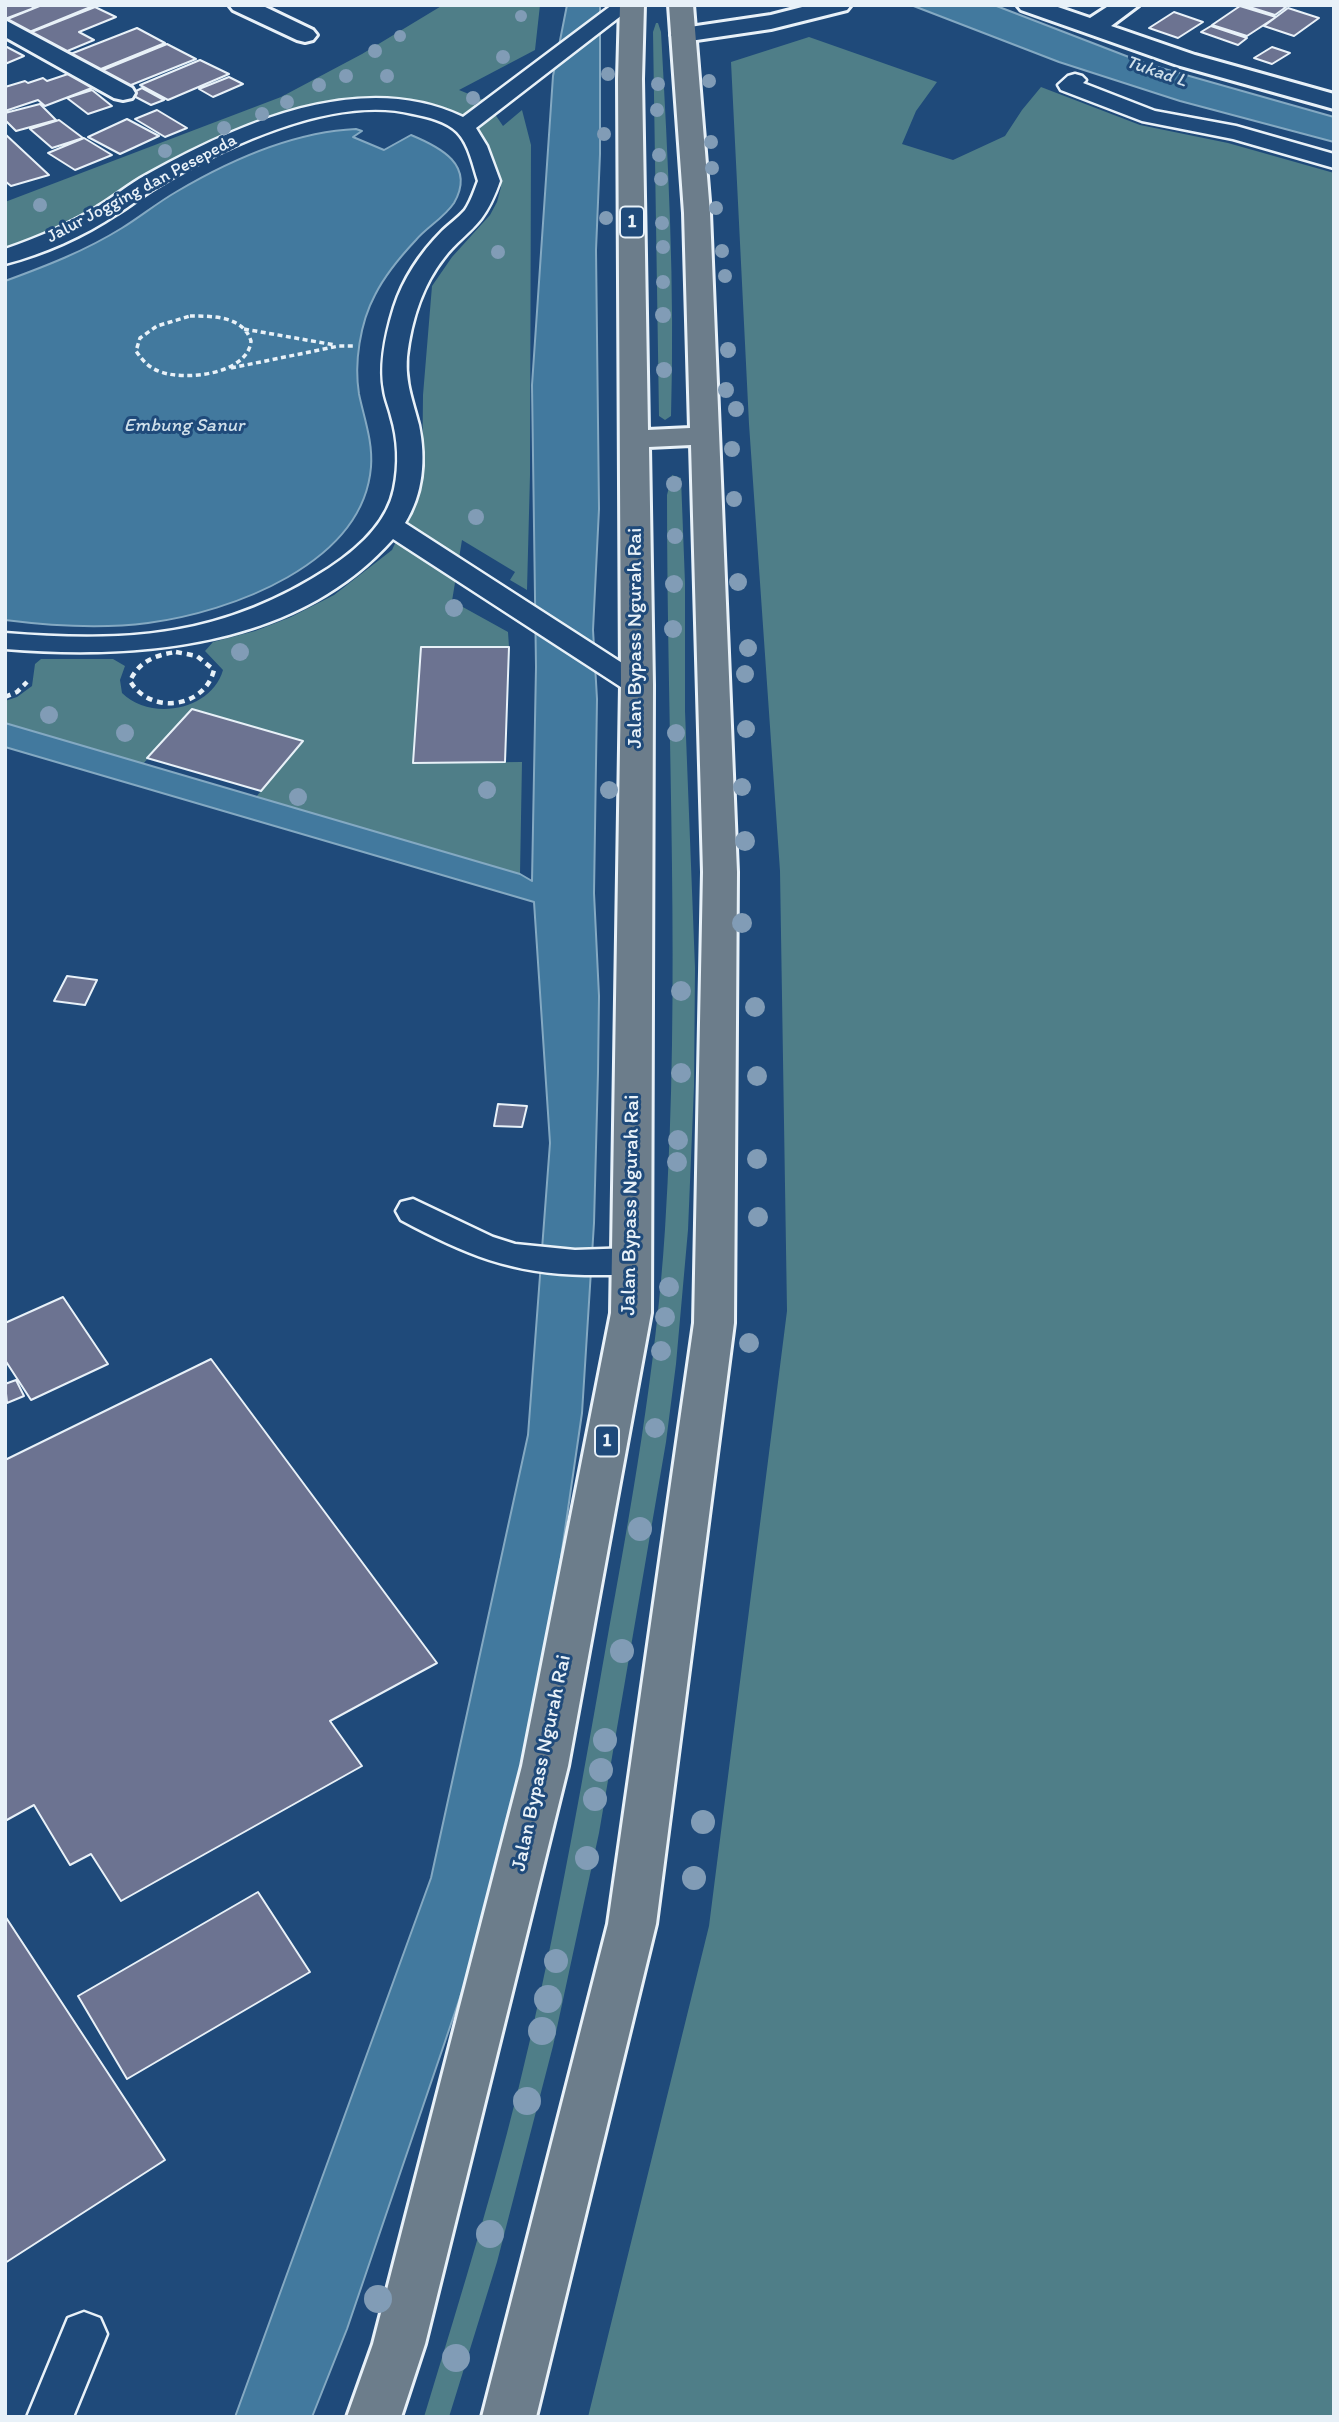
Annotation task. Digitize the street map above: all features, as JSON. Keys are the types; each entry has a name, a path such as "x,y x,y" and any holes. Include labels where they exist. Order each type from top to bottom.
{"highway":[{"path":"509,2417 632,1924 713,1323 720,872 696,213 681,5"},
{"name":"Jalan Bypass Ngurah Rai","path":"374,2417 399,2344 545,1766 631,1313 615,1262 638,685 635,439 623,8"},
{"path":"635,439 706,436"}],"street":[{"path":"241,5 305,35"},
{"path":"682,35 771,22 839,5"},
{"path":"1030,5 1186,60 1334,102"},
{"path":"1093,27 1127,5"},
{"path":"5,27 123,93"}],"lane":[{"path":"5,641 61,647 150,644 251,621 316,591 370,550 389,526 406,493 411,458 405,419 395,390 396,348 407,304 423,270 477,210 489,181 483,162 464,127 623,8"},
{"path":"1074,80 1069,85 1150,116 1236,133 1334,160"},
{"name":"Jalur Jogging dan Pesepeda","path":"5,257 105,212 153,180 201,155 260,129 318,112 363,104 393,104 422,108 464,127"},
{"path":"389,526 638,685"},
{"path":"413,1211 483,1247 534,1259 615,1262"},
{"path":"50,2417 84,2334"}],"path":[{"path":"338,346 190,377 161,373 141,363 135,353 137,343 145,332 157,325 190,316 225,319 243,329 338,346 361,346"},
{"path":"228,369 242,360 249,351 251,341 243,329"}],"green space":[{"path":"443,5 540,5 535,50 459,90 486,101 503,126 522,110 531,145 527,590 510,580 515,572 462,540 452,601 508,632 509,647 422,648 413,763 522,762 520,874 256,797 302,741 192,709 143,764 5,723 5,701 17,697 32,686 35,664 41,659 113,659 125,666 120,680 122,693 134,702 164,709 194,703 207,695 217,684 223,670 205,651 213,642 255,631 291,617 334,595 392,550 422,486 423,395 432,286 452,257 490,215 501,187 491,153 466,118 433,105 389,97 344,101 230,133 133,183 87,215 5,252 5,202 281,97 362,54"},
{"path":"656,23 661,32 671,272 671,416 665,420 659,416 653,32"},
{"path":"809,37 937,82 916,111 902,144 953,160 1005,136 1041,87 1140,125 1228,143 1334,173 1334,2417 588,2417 709,1926 787,1311 780,871 749,424 731,62"},
{"path":"672,475 681,478 685,583 685,711 695,968 694,1086 688,1230 676,1364 666,1442 599,1833 553,2046 497,2262 449,2417 424,2417 494,2182 541,1991 589,1744 633,1491 656,1334 665,1229 672,1046 667,495"}],"water":[{"path":"567,5 600,5 600,154 596,250 599,509 593,630 597,699 594,893 599,996 594,1223 582,1413 541,1695 466,1980 347,2329 312,2417 235,2417 431,1878 528,1435 550,1143 534,902 5,747 5,723 520,874 532,881 536,667 532,385 553,76"},
{"name":"Tukad L","path":"911,5 994,5 1147,64 1334,117 1334,142 1180,101 1059,62"},
{"name":"Embung Sanur","path":"356,129 362,131 353,137 384,150 411,135 433,145 452,159 461,178 460,190 454,203 420,235 393,266 365,318 357,369 371,467 363,501 344,531 319,556 288,577 217,608 130,625 59,625 5,620 5,281 94,244 176,192 240,159 308,136"}],"building":[{"path":"5,5 30,5 34,8 5,19"},
{"path":"42,5 93,6 27,33 5,22"},
{"path":"1243,5 1279,5 1286,7 1275,15"},
{"path":"1240,6 1276,17 1247,36 1212,25"},
{"path":"95,7 116,17 79,32 94,40 65,52 29,33"},
{"path":"1288,8 1319,18 1294,36 1264,26"},
{"path":"1174,12 1203,22 1178,38 1149,28"},
{"path":"1211,26 1247,38 1238,45 1201,32"},
{"path":"137,28 165,43 96,71 68,55"},
{"path":"167,44 196,59 126,87 98,72"},
{"path":"5,46 24,56 5,64"},
{"path":"1272,47 1290,53 1272,64 1254,58"},
{"path":"200,60 229,74 168,100 140,85"},
{"path":"77,71 97,86 45,106 38,100 5,111 5,87 43,78 47,81"},
{"path":"229,77 243,84 213,97 199,89"},
{"path":"142,88 164,100 151,105 130,94"},
{"path":"92,90 112,106 88,114 67,98"},
{"path":"40,104 56,120 16,131 5,120 5,113"},
{"path":"157,110 187,128 165,137 135,119"},
{"path":"127,119 159,136 120,154 88,137"},
{"path":"59,120 83,138 52,148 30,129"},
{"path":"5,134 49,175 11,186 5,181"},
{"path":"84,138 112,155 75,170 48,153"},
{"path":"421,647 509,647 505,762 413,763"},
{"path":"192,709 303,741 261,791 147,758"},
{"path":"67,976 97,980 85,1005 54,1001"},
{"path":"498,1104 527,1106 522,1127 494,1126"},
{"path":"63,1297 108,1364 31,1400 5,1360 5,1323"},
{"path":"211,1359 437,1663 330,1721 362,1766 121,1901 91,1854 70,1865 34,1805 5,1821 5,1460"},
{"path":"16,1380 24,1396 7,1403 5,1384"},
{"path":"258,1892 310,1972 127,2079 78,1996"},
{"path":"5,1916 165,2160 5,2263"}]}
